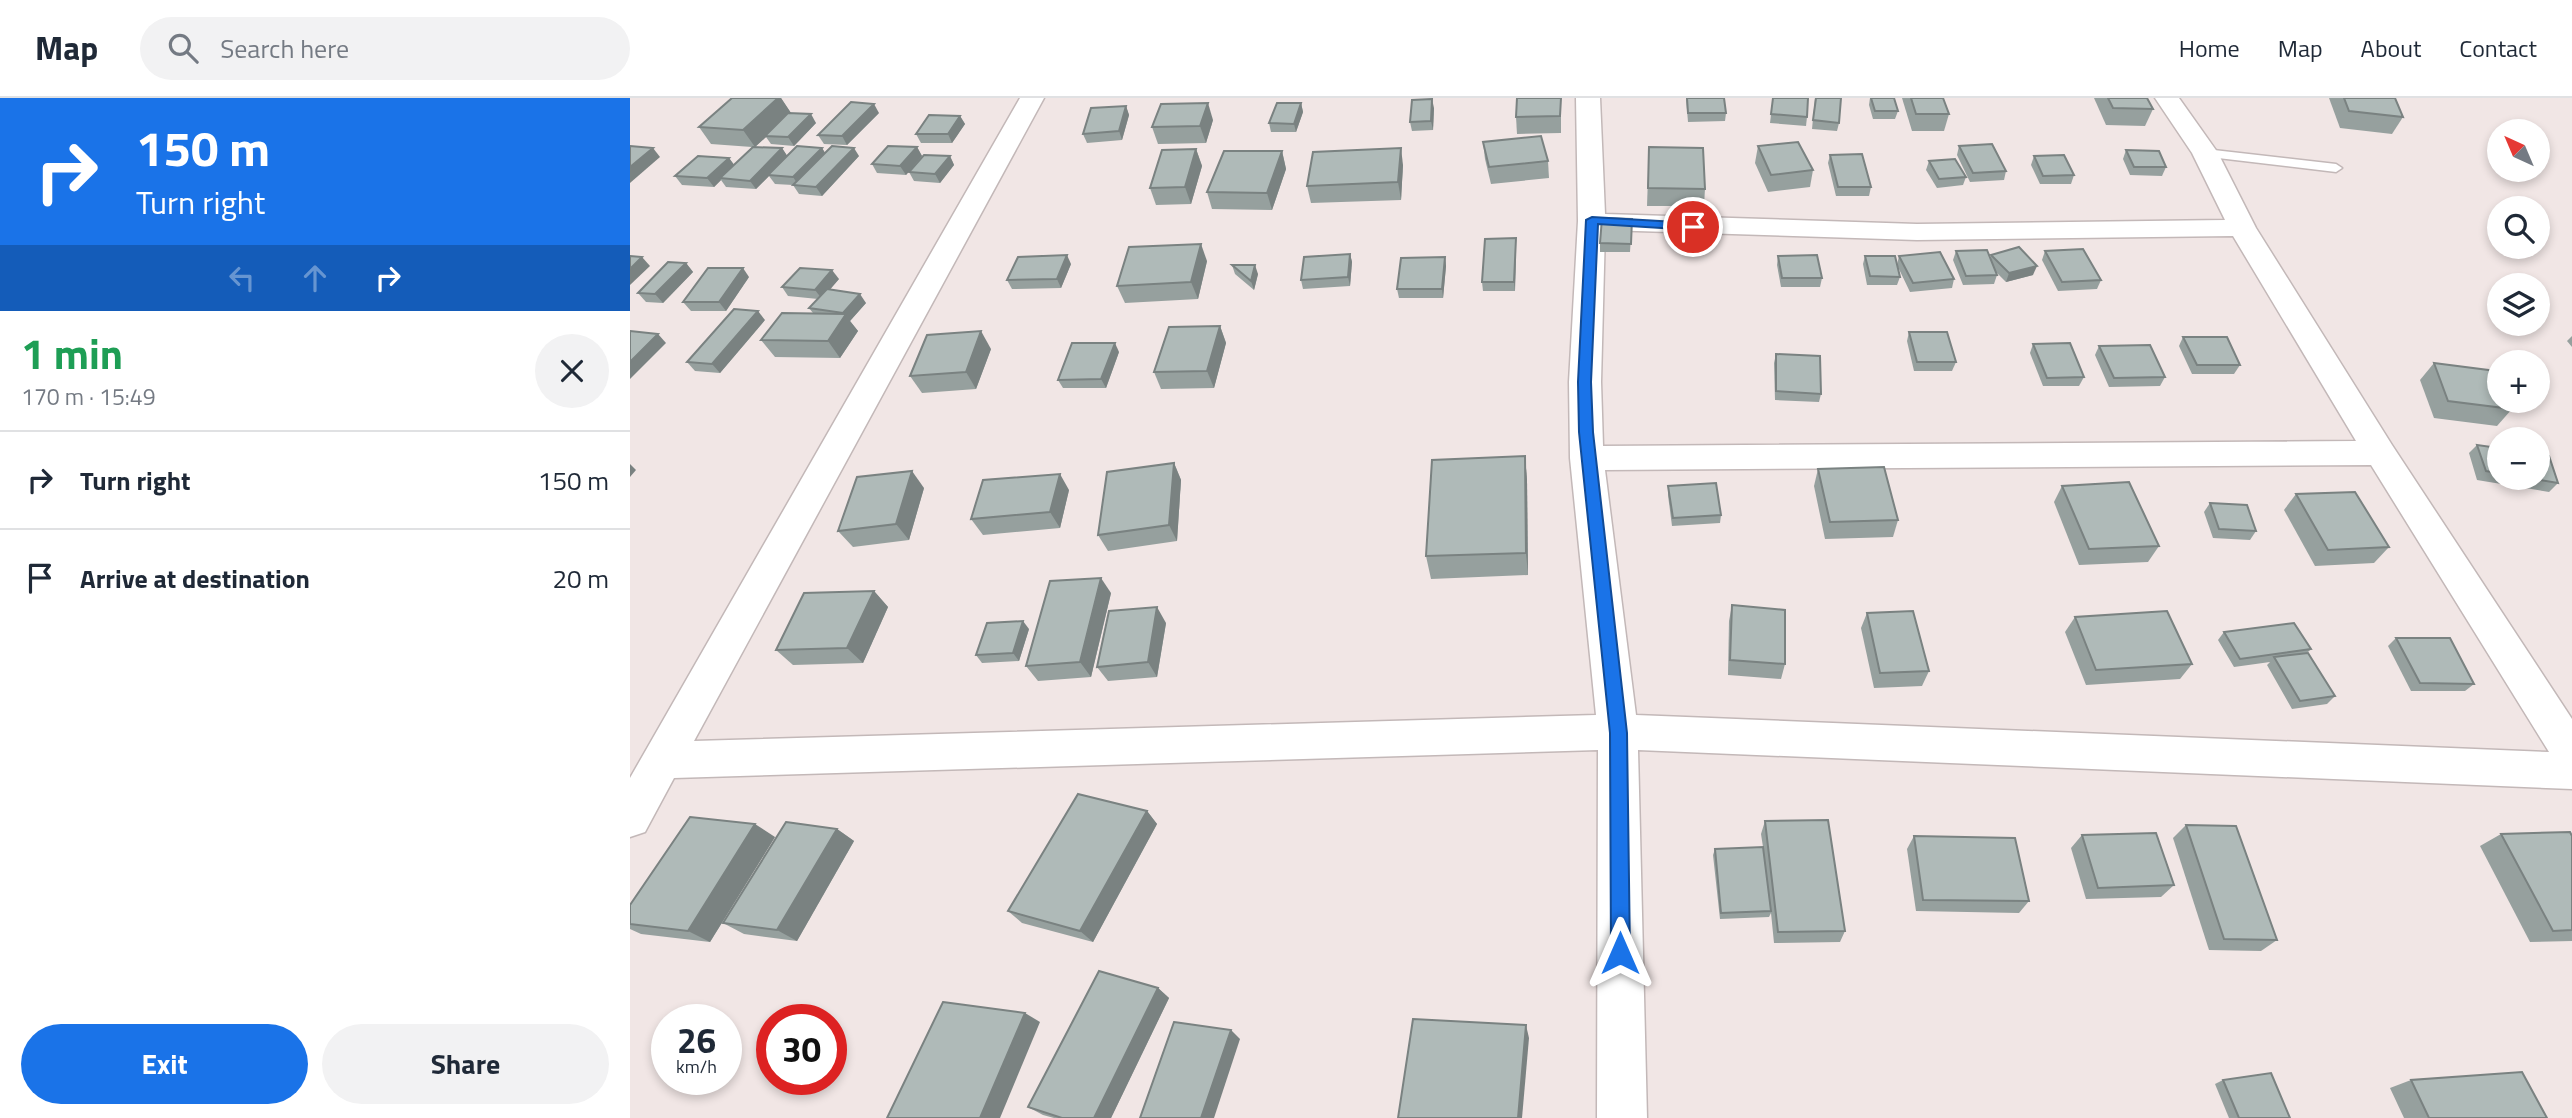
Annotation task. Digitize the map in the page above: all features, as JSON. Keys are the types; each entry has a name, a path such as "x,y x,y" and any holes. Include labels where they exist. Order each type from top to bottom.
{"street":[{"path":"630,818 1031,98"},
{"path":"1588,98 1592,220 1585,382 1587,458 1618,733 1622,1118"},
{"path":"2167,98 2205,153 2242,228 2380,453 2572,753"},
{"path":"1592,220 1756,230 2139,232 2242,228"},
{"path":"1587,458 2380,453"},
{"path":"664,760 1618,733 2572,771"}],"lane":[{"path":"2205,153 2336,169"}],"building":[{"path":"732,98 778,98 743,130 699,127"},
{"path":"1517,98 1561,98 1560,116 1516,117"},
{"path":"1687,98 1724,98 1726,113 1688,113"},
{"path":"1773,98 1808,98 1807,117 1771,114"},
{"path":"1816,98 1841,98 1839,123 1813,120"},
{"path":"1871,98 1894,98 1898,111 1875,111"},
{"path":"1911,98 1943,98 1949,114 1916,114"},
{"path":"2108,98 2147,98 2153,109 2113,108"},
{"path":"2344,98 2395,98 2403,117 2349,111"},
{"path":"1432,99 1431,121 1410,122 1412,100"},
{"path":"851,102 874,104 842,136 818,135"},
{"path":"1208,103 1200,126 1152,127 1161,104"},
{"path":"1277,103 1301,103 1294,124 1269,123"},
{"path":"1126,106 1119,131 1083,134 1091,108"},
{"path":"788,113 811,114 788,137 765,136"},
{"path":"929,115 960,116 948,134 916,134"},
{"path":"1541,136 1548,161 1489,167 1483,142"},
{"path":"1798,142 1813,170 1771,175 1758,146"},
{"path":"1992,144 2006,171 1973,173 1959,146"},
{"path":"630,146 653,148 630,167"},
{"path":"797,146 822,148 793,177 768,175"},
{"path":"832,146 854,148 816,187 793,185"},
{"path":"888,146 917,147 900,166 872,164"},
{"path":"753,147 782,148 750,181 720,178"},
{"path":"1649,147 1703,148 1705,189 1648,188"},
{"path":"1401,148 1398,182 1307,186 1313,152"},
{"path":"1196,149 1185,187 1150,188 1162,150"},
{"path":"2126,150 2159,151 2166,167 2134,167"},
{"path":"1224,151 1282,151 1267,193 1207,192"},
{"path":"1862,154 1871,187 1838,187 1830,155"},
{"path":"924,155 950,156 935,174 909,172"},
{"path":"2064,155 2074,175 2043,176 2034,156"},
{"path":"698,156 729,158 707,178 675,176"},
{"path":"1955,159 1966,177 1939,179 1929,161"},
{"path":"1602,218 1632,219 1631,244 1600,243"},
{"path":"1516,238 1514,282 1482,282 1485,239"},
{"path":"1201,244 1191,282 1117,286 1129,247"},
{"path":"2019,247 2037,266 2009,273 1991,255"},
{"path":"2083,249 2101,280 2062,282 2045,251"},
{"path":"1987,250 1997,275 1966,276 1956,251"},
{"path":"1940,252 1954,279 1913,283 1899,256"},
{"path":"1350,254 1348,277 1301,280 1304,257"},
{"path":"1067,255 1057,279 1007,280 1018,257"},
{"path":"1817,255 1822,278 1782,278 1778,256"},
{"path":"630,256 642,257 630,269"},
{"path":"1865,256 1895,256 1900,277 1870,276"},
{"path":"1445,257 1442,289 1397,289 1401,258"},
{"path":"668,262 686,263 655,294 638,293"},
{"path":"1232,265 1255,265 1251,281"},
{"path":"708,268 743,268 719,302 683,302"},
{"path":"800,268 832,270 815,290 782,287"},
{"path":"827,289 860,294 843,313 809,308"},
{"path":"734,309 758,311 712,364 687,362"},
{"path":"782,313 846,314 828,341 761,340"},
{"path":"1220,326 1207,371 1154,372 1169,327"},
{"path":"630,331 658,334 630,362"},
{"path":"981,331 966,372 910,376 927,335"},
{"path":"1909,332 1947,332 1956,362 1917,362"},
{"path":"2183,337 2227,337 2240,365 2197,365"},
{"path":"1072,343 1115,343 1101,379 1058,380"},
{"path":"2070,343 2084,377 2047,378 2033,344"},
{"path":"2150,345 2165,377 2114,378 2099,346"},
{"path":"1776,354 1820,356 1821,394 1776,391"},
{"path":"2434,363 2487,370 2487,406 2448,401"},
{"path":"2477,445 2487,446 2486,471"},
{"path":"1525,456 1526,553 1426,556 1432,460"},
{"path":"2550,459 2558,483 2550,482"},
{"path":"1174,463 1169,525 1098,535 1107,472"},
{"path":"1884,467 1898,520 1830,522 1818,469"},
{"path":"912,471 896,524 838,531 857,477"},
{"path":"1060,474 1050,512 971,519 983,480"},
{"path":"2129,482 2159,546 2089,549 2062,486"},
{"path":"1716,483 1721,515 1673,518 1668,486"},
{"path":"2355,492 2389,547 2328,550 2296,494"},
{"path":"2210,503 2247,505 2256,531 2219,529"},
{"path":"1101,578 1080,662 1026,666 1050,581"},
{"path":"874,591 847,648 776,650 804,593"},
{"path":"1732,605 1785,610 1785,664 1730,660"},
{"path":"1157,607 1148,662 1097,667 1109,611"},
{"path":"1913,611 1929,671 1880,673 1867,613"},
{"path":"2167,611 2192,664 2096,670 2075,617"},
{"path":"1023,621 1013,653 976,655 987,623"},
{"path":"2294,623 2311,649 2240,659 2224,632"},
{"path":"2396,638 2450,638 2474,684 2420,683"},
{"path":"2308,653 2335,696 2300,701 2274,657"},
{"path":"1078,794 1147,811 1080,931 1008,911"},
{"path":"690,817 755,824 688,931 630,924 630,905"},
{"path":"1828,820 1845,931 1778,932 1765,821"},
{"path":"786,822 837,829 777,930 723,923"},
{"path":"2186,825 2236,826 2277,940 2224,939"},
{"path":"2570,832 2572,930 2553,931 2501,834"},
{"path":"2156,833 2174,885 2098,888 2082,835"},
{"path":"1914,836 2015,838 2029,901 1923,900"},
{"path":"1763,847 1771,911 1721,913 1715,849"},
{"path":"1099,971 1158,988 1094,1118 1062,1118 1028,1107"},
{"path":"943,1002 1025,1013 980,1118 887,1118"},
{"path":"1413,1019 1526,1025 1518,1118 1398,1118"},
{"path":"1174,1022 1231,1030 1201,1118 1140,1118"},
{"path":"2522,1072 2547,1118 2429,1118 2411,1080"},
{"path":"2271,1073 2290,1118 2239,1118 2223,1080"}],"route":[{"path":"1620,953 1618,733 1586,432 1585,382 1592,220 1693,227"}]}
